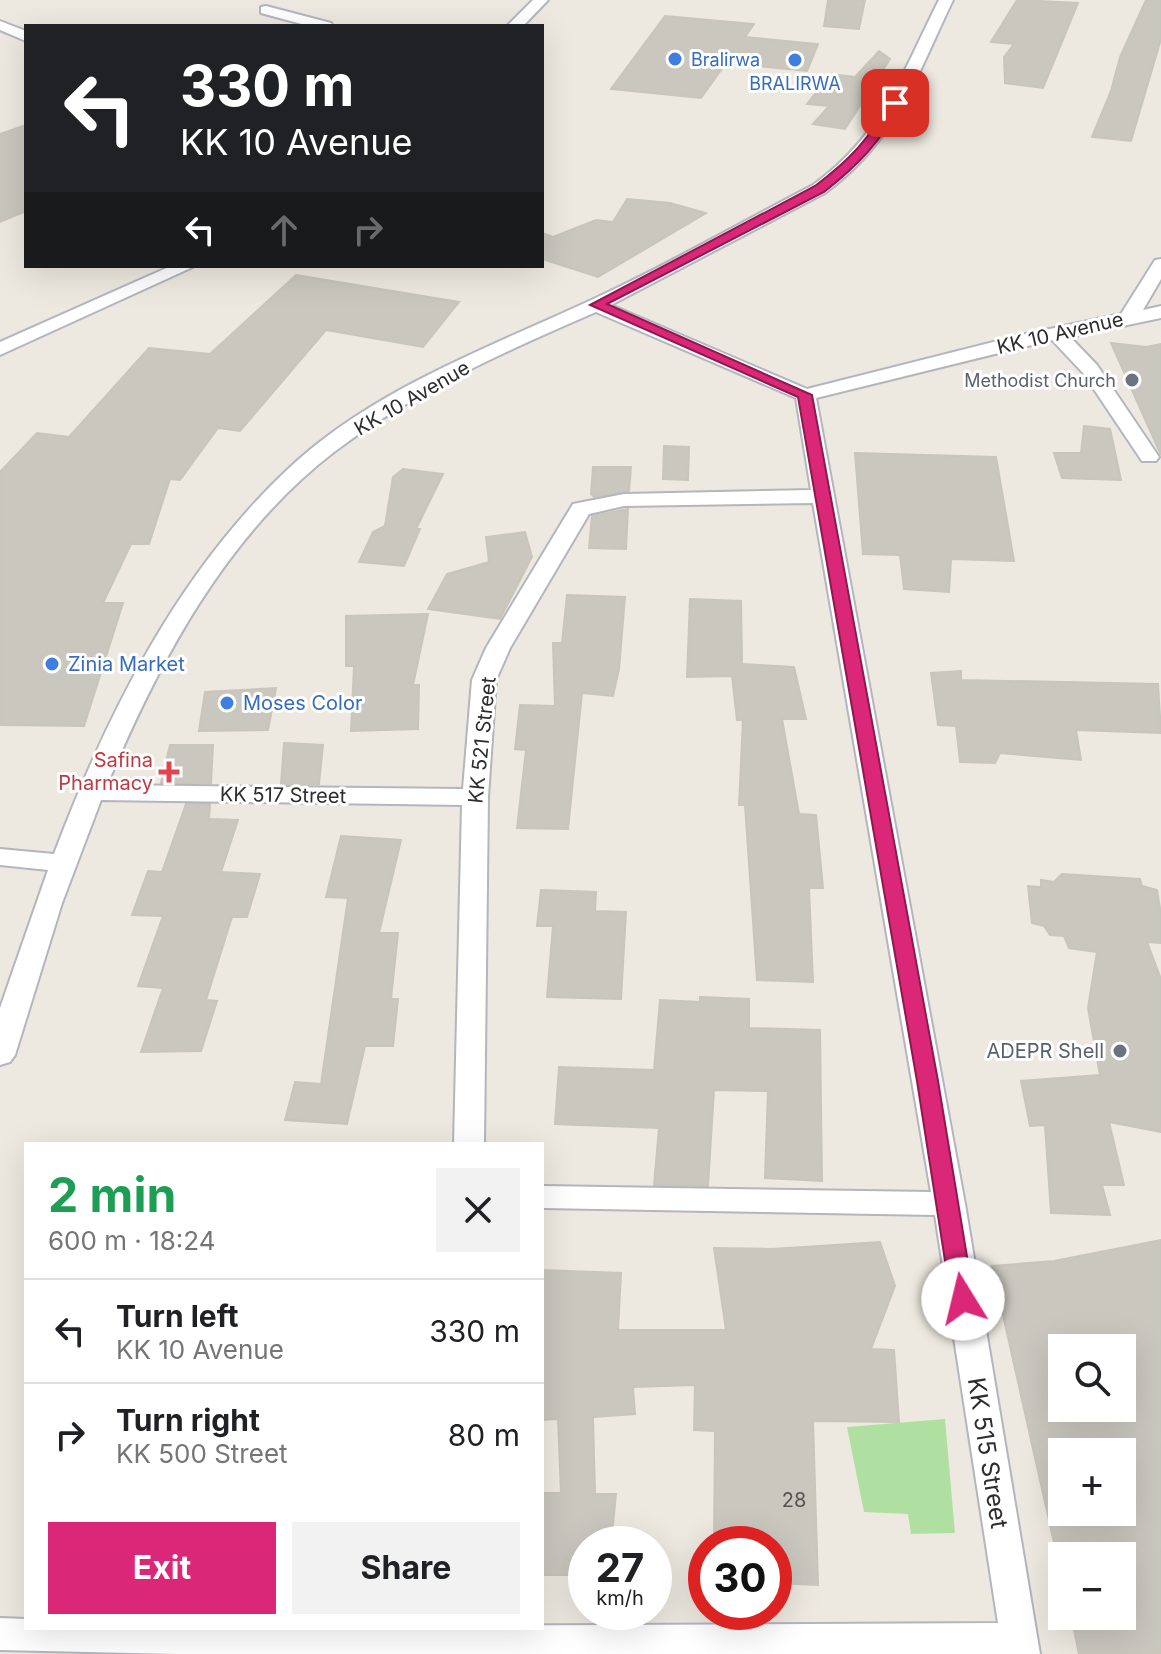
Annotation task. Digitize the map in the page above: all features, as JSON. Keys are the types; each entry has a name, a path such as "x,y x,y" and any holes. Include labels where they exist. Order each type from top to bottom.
{"street":[{"path":"516,24 541,0"},
{"name":"KK 10 Avenue","path":"0,1055 91,792 150,669 233,537 262,506 330,445 397,404 819,189 849,167 883,128 946,0"},
{"path":"266,10 318,24"},
{"path":"0,25 24,35"},
{"path":"1130,316 1161,264"},
{"path":"0,349 182,268"},
{"path":"596,305 805,395"},
{"name":"KK 10 Avenue","path":"805,395 1130,316 1161,312"},
{"path":"1058,335 1090,369 1149,457"},
{"name":"KK 515 Street","path":"805,395 949,1204 1020,1647"},
{"name":"KK 521 Street","path":"469,1142 475,797 484,680 498,648 581,509 624,500 825,496"},
{"name":"KK 517 Street","path":"91,792 475,797"},
{"path":"0,857 64,863"},
{"path":"544,1197 949,1204"},
{"path":"0,1634 438,1642 1020,1647"}],"green space":[{"path":"945,1419 955,1533 911,1534 908,1514 864,1512 847,1427"}],"building":[{"path":"828,0 865,0 859,29 824,26"},
{"path":"1017,0 1078,3 1043,88 1005,83 1004,57 1014,44 991,42"},
{"path":"1146,0 1161,0 1161,39 1131,141 1092,137 1111,91 1120,57"},
{"path":"665,16 754,24 745,37 818,44 807,71 726,63 701,98 611,89"},
{"path":"879,51 890,59 845,129 813,124 829,106 807,104 831,74 855,77"},
{"path":"24,126 24,212 0,222 0,134"},
{"path":"627,199 670,203 706,213 598,277 544,260 544,234 553,237 596,220 613,222"},
{"path":"296,275 459,302 423,347 326,330 240,431 218,428 180,480 170,479 149,544 131,544 103,603 123,603 84,726 0,725 0,472 37,433 69,437 149,348 210,354"},
{"path":"1111,343 1146,347 1161,344 1161,455"},
{"path":"1084,426 1110,429 1121,480 1062,478 1054,453 1081,453"},
{"path":"664,446 689,447 688,480 663,479"},
{"path":"855,453 996,457 1014,561 951,559 949,592 904,589 900,555 863,554"},
{"path":"593,467 631,467 629,491 594,497 591,494"},
{"path":"403,469 443,474 416,529 420,529 404,566 359,562 373,532 385,526 393,477"},
{"path":"628,509 626,549 589,548 592,516"},
{"path":"525,532 532,557 500,619 428,609 447,574 489,562 486,537"},
{"path":"567,595 625,597 619,669 613,696 582,693 568,829 517,828 526,750 515,749 520,705 555,706 553,643 562,643"},
{"path":"690,599 741,601 742,664 794,667 806,719 782,719 799,814 816,815 823,888 809,888 813,982 757,980 745,805 739,805 743,720 737,720 732,676 687,677"},
{"path":"428,614 413,685 419,685 418,729 351,731 354,666 346,666 346,616"},
{"path":"961,671 961,680 1158,684 1161,733 1076,730 1081,760 1000,753 995,763 960,762 956,726 938,725 931,673"},
{"path":"276,688 268,730 199,731 205,692"},
{"path":"284,743 323,745 319,784 281,784"},
{"path":"170,745 213,745 211,783 161,783"},
{"path":"186,804 210,804 209,819 238,820 221,872 260,874 247,917 232,917 206,1000 217,1001 201,1051 141,1052 163,988 138,986 163,916 132,915 148,871 162,872"},
{"path":"341,836 401,840 379,933 398,933 391,999 398,999 393,1046 365,1046 347,1124 285,1120 295,1082 321,1084 348,898 326,897"},
{"path":"1062,874 1140,879 1142,886 1157,890 1161,914 1161,943 1147,942 1161,979 1161,1132 1109,1122 1124,1185 1102,1185 1110,1215 1051,1213 1045,1125 1030,1126 1021,1081 1100,1075 1088,1008 1097,952 1069,948 1064,936 1050,935 1044,926 1032,923 1028,886 1041,887 1041,880 1054,882"},
{"path":"541,890 596,892 595,911 626,912 621,999 547,997 553,926 537,926"},
{"path":"700,997 749,999 749,1028 820,1030 822,1181 765,1178 768,1091 714,1090 708,1186 654,1185 659,1128 555,1124 559,1067 654,1070 660,1000 700,1002"},
{"path":"1161,1240 1161,1654 1079,1654 1074,1630 1136,1630 1136,1542 1054,1542 1050,1526 1136,1526 1136,1438 1048,1438 1048,1516 992,1266 1054,1261"},
{"path":"880,1242 895,1286 871,1349 894,1350 899,1422 813,1421 818,1585 792,1584 792,1526 714,1526 715,1431 694,1430 695,1385 633,1387 635,1414 593,1417 595,1494 616,1494 613,1526 568,1526 568,1575 544,1575 544,1493 561,1493 558,1419 544,1420 544,1270 621,1273 618,1330 726,1330 714,1248 772,1249"}],"place":[{"name":"Bralirwa","path":"675,59"},
{"name":"BRALIRWA","path":"795,60"},
{"name":"Methodist Church","path":"1132,380"},
{"name":"Zinia Market","path":"52,664"},
{"name":"Moses Color","path":"227,703"},
{"name":"Safina Pharmacy","path":"169,772"},
{"name":"ADEPR Shell","path":"1120,1051"}],"route":[{"path":"895,103 883,128 868,146 849,167 819,189 596,305 805,395 928,1081 963,1299"}]}
